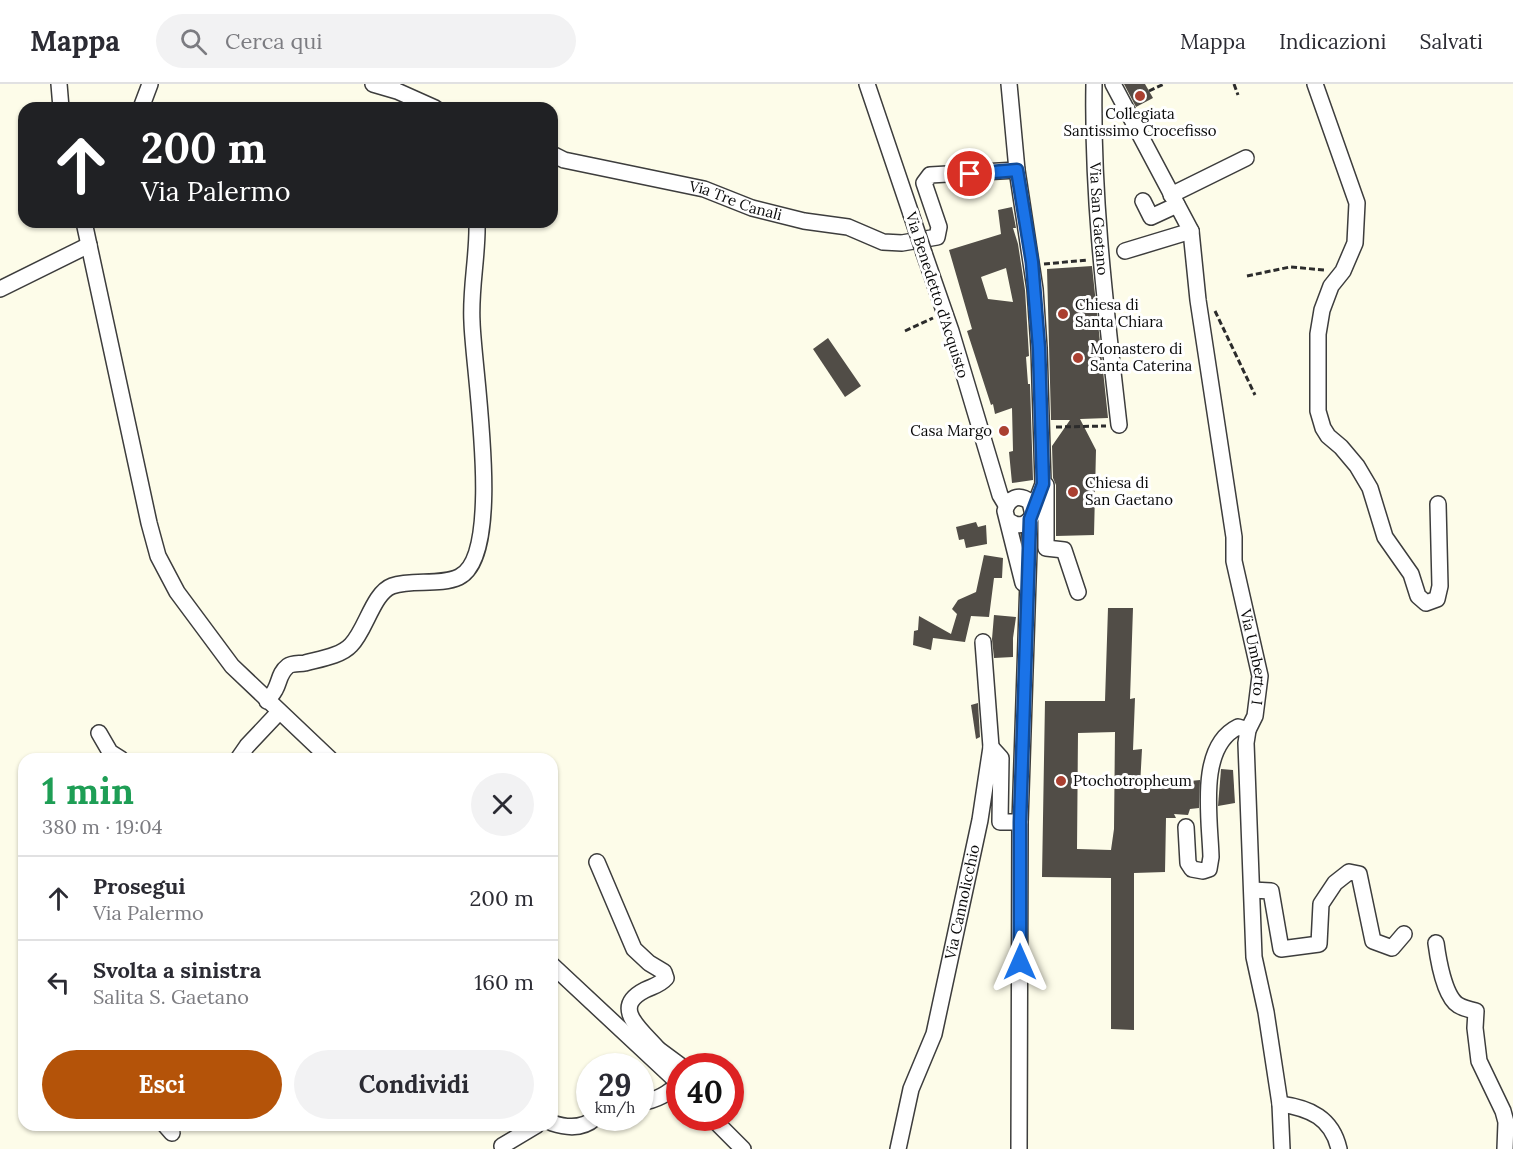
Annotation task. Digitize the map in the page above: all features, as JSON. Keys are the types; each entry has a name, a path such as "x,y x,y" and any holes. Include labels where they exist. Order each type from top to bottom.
{"street":[{"path":"59,84 60,102"},
{"path":"143,102 150,84"},
{"path":"373,84 422,102"},
{"name":"Via Benedetto d'Acquisto","path":"867,84 951,331 1000,495 1006,505"},
{"path":"1009,521 1023,525 1032,514 1043,484 1035,289 1017,170 1010,84"},
{"name":"Via San Gaetano","path":"1095,84 1094,139 1100,258 1119,425"},
{"name":"Via Umberto I","path":"1113,84 1191,231 1198,300 1234,537 1234,561 1260,676 1255,716 1248,730 1246,743 1254,957 1266,1012 1280,1104 1282,1149"},
{"path":"1315,84 1357,203 1355,243 1342,272 1331,286 1322,310 1319,326 1318,411 1328,436 1357,466 1370,488 1385,537 1411,574 1419,596 1426,603 1437,599 1440,586 1438,504"},
{"name":"Via Tre Canali","path":"558,157 704,189 752,208 804,221 848,227 884,242 922,246"},
{"path":"1143,201 1151,217 1174,200 1246,158"},
{"path":"922,246 937,237 939,227 924,183 930,175 1017,170"},
{"path":"267,700 275,690 280,674 290,664 303,663 335,654 349,647 361,634 379,597 390,587 405,583 459,578 472,567 479,550 482,531 484,482 471,320 477,228"},
{"path":"0,289 88,230 148,523 158,556 177,591 232,666 323,753"},
{"path":"1125,251 1191,231"},
{"path":"1043,484 1047,486 1046,548 1064,550 1078,592"},
{"path":"1019,1149 1020,822 1032,514 1030,502 1022,497 1013,498 1006,505 1005,511 1028,604"},
{"path":"983,642 991,747 1000,759 1000,822 1020,822"},
{"path":"242,753 279,712"},
{"path":"1186,827 1188,863 1192,869 1203,871 1209,869 1211,857 1210,770 1219,744 1230,731 1239,727 1248,730"},
{"path":"99,733 111,753"},
{"name":"Via Cannolicchio","path":"898,1149 910,1089 934,1034 980,820 991,747"},
{"path":"597,862 634,949 648,963 664,972 666,978 662,983 633,997 629,1004 628,1011 654,1053"},
{"path":"1251,890 1271,891 1281,949 1319,944 1321,904 1335,883 1349,872 1359,874 1373,941 1392,948 1404,934"},
{"path":"1436,943 1439,963 1453,1000 1458,1006 1476,1011 1475,1028 1479,1061 1503,1111 1506,1122 1505,1149"},
{"path":"558,970 666,1066"},
{"path":"1280,1104 1296,1106 1320,1116 1336,1137 1339,1149"},
{"path":"558,1125 576,1125"},
{"path":"502,1146 527,1131"},
{"path":"725,1131 742,1148"}],"path":[{"path":"1149,91 1164,84"},
{"path":"1234,84 1238,95"},
{"path":"1042,264 1100,258"},
{"path":"1247,276 1290,267 1342,272"},
{"path":"1211,303 1255,395"},
{"path":"905,331 929,320"},
{"path":"1042,428 1119,425"}],"building":[{"name":"Collegiata Santissimo Crocefisso","path":"1124,84 1145,84 1153,98 1136,107"},
{"path":"1012,207 1016,228 1013,228 1018,244 1025,290 1029,356 1026,357 1028,384 1030,384 1033,480 1012,483 1009,452 1013,451 1012,408 995,414 993,404 991,405 967,331 972,329 949,250 1001,234 998,210","holes":["1006,268 1013,302 988,299 981,277"]},
{"path":"1092,266 1108,418 1080,419 1096,450 1094,535 1056,536 1056,485 1053,478 1052,446 1070,420 1051,420 1047,269"},
{"path":"828,338 861,386 845,397 813,349"},
{"path":"976,522 978,527 986,525 987,544 966,548 964,539 959,540 956,527"},
{"path":"984,555 1003,558 1002,578 994,578 989,617 971,616 965,642 933,638 931,650 913,645 914,631 918,630 919,616 951,634 957,614 952,609 958,600 976,592"},
{"path":"1108,608 1133,608 1130,699 1135,698 1133,750 1142,749 1140,786 1200,780 1199,808 1190,809 1188,815 1174,814 1176,818 1166,818 1165,872 1134,873 1134,1030 1111,1029 1111,878 1042,877 1045,701 1105,701","holes":["1115,732 1114,829 1111,850 1077,849 1078,733"]},
{"path":"994,615 1016,617 1013,657 994,658 992,639"},
{"path":"978,703 980,737 976,739 971,705"},
{"path":"1221,769 1233,770 1235,803 1218,806"}],"place":[{"name":"Collegiata Santissimo Crocefisso","path":"1140,96"},
{"name":"Chiesa di Santa Chiara","path":"1063,314"},
{"name":"Monastero di Santa Caterina","path":"1078,358"},
{"name":"Casa Margo","path":"1004,431"},
{"name":"Chiesa di San Gaetano","path":"1073,492"},
{"name":"Ptochotropheum","path":"1061,781"}],"route":[{"path":"970,174 1017,170 1032,262 1039,348 1043,484 1030,519 1020,822 1020,962"}]}
